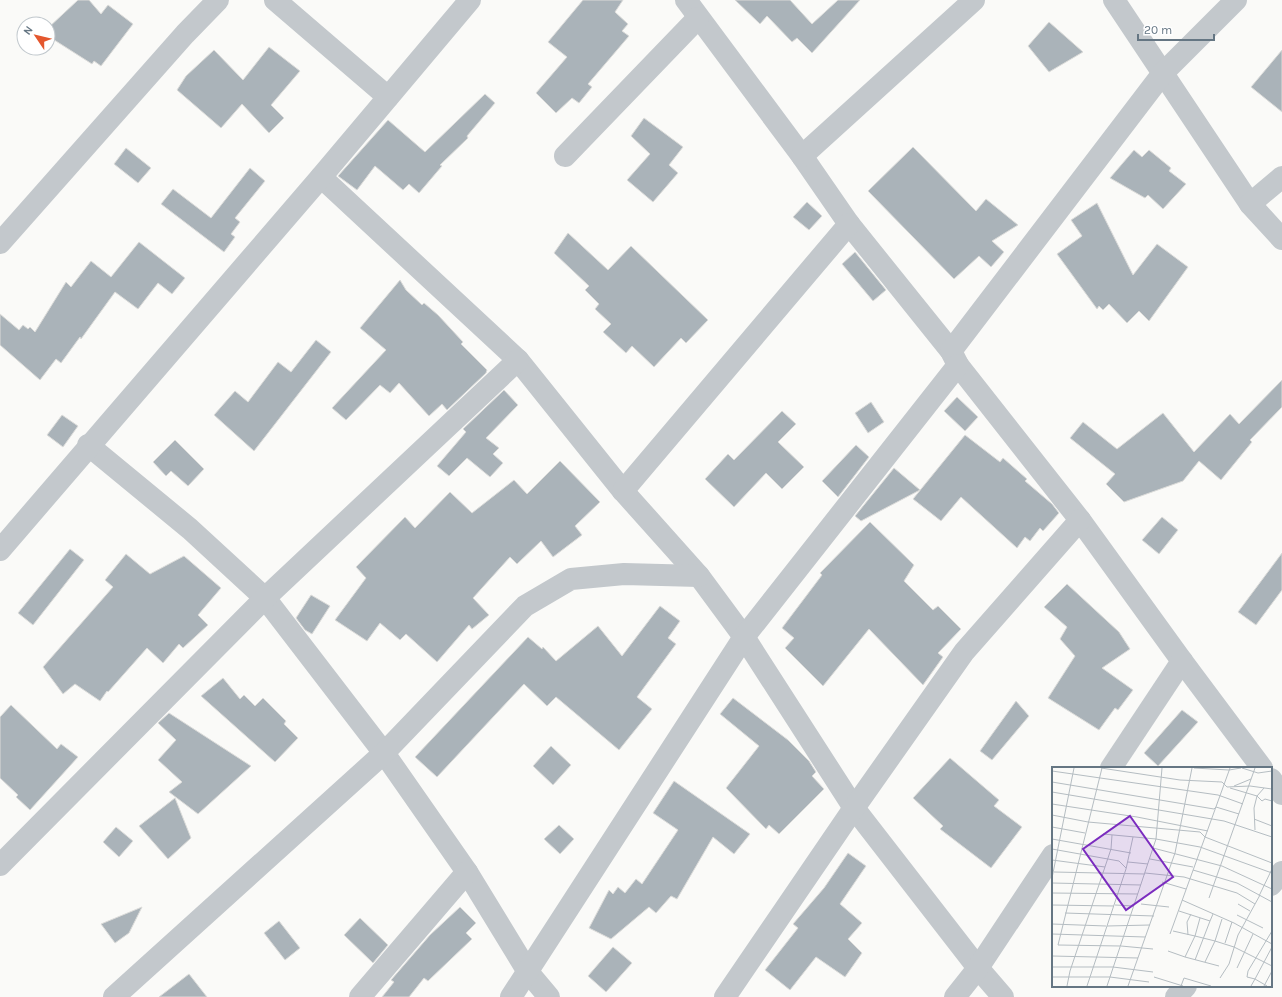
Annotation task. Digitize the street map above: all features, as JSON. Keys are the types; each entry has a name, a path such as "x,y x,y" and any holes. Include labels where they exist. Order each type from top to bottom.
{"street":[{"path":"0,243 185,34 218,0"},
{"path":"275,0 388,97"},
{"path":"0,550 88,445 321,177 470,0"},
{"path":"686,0 802,156 849,224 1080,520 1261,767"},
{"path":"802,156 974,0"},
{"path":"1114,0 1250,204 1282,239"},
{"path":"511,997 744,636 955,358 1163,73 1236,0"},
{"path":"565,156 698,18"},
{"path":"321,177 518,360 623,491 699,576 744,636 854,808 978,968 1003,997"},
{"path":"1250,204 1282,177"},
{"path":"623,491 849,224"},
{"path":"0,865 265,598 518,360"},
{"path":"88,445 190,529 265,598 384,753 467,872 528,972 550,997"},
{"path":"726,997 854,808 964,652 1080,520"},
{"path":"114,997 384,753 525,606 571,579 624,574 699,576"},
{"path":"1112,767 1182,661"},
{"path":"1272,780 1282,794"},
{"path":"955,997 978,968 1052,857"},
{"path":"360,997 467,872"},
{"path":"1272,884 1282,872"},
{"path":"1176,997 1185,987"}],"building":[{"path":"78,0 89,0 101,14 108,5 133,24 101,66 94,61 92,64 56,41 56,21"},
{"path":"583,0 623,0 615,12 628,24 622,31 629,36 588,84 592,87 579,103 572,98 556,113 536,93 567,57 548,42"},
{"path":"735,0 790,0 812,24 838,0 860,0 812,53 797,38 792,42 767,16 760,24"},
{"path":"1049,22 1083,52 1049,72 1028,46"},
{"path":"269,47 300,71 271,105 284,118 269,133 242,104 221,128 177,90 186,76 214,50 243,80"},
{"path":"1282,50 1282,112 1251,87"},
{"path":"485,94 495,103 467,136 468,138 440,165 442,166 419,193 409,184 403,190 375,166 357,190 338,176 388,120 425,152"},
{"path":"644,118 683,147 669,165 678,173 653,202 627,180 650,154 631,136"},
{"path":"913,147 976,211 986,199 1018,225 992,241 1004,252 991,267 979,256 954,279 868,191"},
{"path":"126,148 151,168 138,183 114,164"},
{"path":"1134,150 1142,157 1149,150 1171,168 1169,171 1186,184 1163,209 1148,195 1145,198 1110,178"},
{"path":"250,168 265,181 235,218 240,222 231,234 235,237 224,252 161,204 173,189 211,218"},
{"path":"807,202 822,216 809,230 793,217"},
{"path":"1097,203 1133,275 1157,244 1188,267 1149,321 1139,311 1127,323 1109,304 1103,310 1099,306 1097,309 1057,254 1082,236 1071,220"},
{"path":"568,233 608,270 631,246 708,320 686,343 681,338 654,367 632,346 626,353 603,332 611,324 595,309 599,304 585,290 589,286 554,253"},
{"path":"139,242 185,278 172,294 158,283 138,309 115,292 81,339 80,337 61,363 56,359 40,380 0,345 0,314 19,330 23,325 28,329 30,327 35,332 66,282 71,287 91,261 111,277"},
{"path":"855,252 886,290 873,301 842,264"},
{"path":"400,280 406,290 422,305 424,303 438,315 463,342 461,344 487,370 486,373 447,410 442,404 429,416 399,383 390,393 380,385 346,420 332,408 386,350 360,328"},
{"path":"316,340 331,352 254,451 214,415 235,391 248,402 278,362 291,372"},
{"path":"1282,380 1282,407 1250,440 1252,442 1221,480 1199,461 1183,481 1124,502 1106,484 1115,474 1070,438 1083,422 1117,449 1163,413 1194,452 1230,414 1239,424"},
{"path":"504,390 518,405 486,438 499,448 493,454 503,463 490,477 467,458 449,476 437,466 466,432 463,429"},
{"path":"957,397 978,417 965,431 944,411"},
{"path":"871,402 884,422 868,433 855,413"},
{"path":"782,411 796,424 778,442 804,467 782,489 766,473 734,507 705,479 728,454 734,460"},
{"path":"62,415 78,426 63,447 47,435"},
{"path":"965,435 1000,462 1003,458 1027,479 1025,481 1052,504 1059,513 1043,531 1040,528 1030,541 1025,537 1017,548 961,497 941,521 913,499"},
{"path":"175,440 204,469 188,486 171,471 166,476 153,462"},
{"path":"856,445 869,457 838,497 822,481"},
{"path":"560,461 600,502 575,526 582,535 553,557 541,541 517,564 510,557 473,598 489,615 472,629 469,625 437,662 406,634 400,640 380,623 367,641 335,620 366,578 356,567 405,517 415,528 450,492 472,513 514,480 527,494"},
{"path":"894,468 920,490 861,521 855,516"},
{"path":"1162,517 1178,530 1159,554 1142,540"},
{"path":"870,522 914,565 904,581 933,610 938,606 961,629 938,653 943,657 923,685 869,629 823,686 785,648 794,638 782,628 822,575 820,573"},
{"path":"70,549 84,560 33,625 18,613"},
{"path":"1282,553 1282,590 1256,625 1238,612"},
{"path":"126,554 150,574 184,556 221,588 198,615 208,625 183,648 179,644 163,663 147,648 108,692 107,691 100,701 75,684 63,694 43,667 113,587 105,580"},
{"path":"1067,584 1119,632 1130,649 1102,668 1133,690 1118,710 1115,708 1099,730 1048,698 1075,656 1060,639 1067,627 1044,607"},
{"path":"311,595 330,606 312,634 305,630 296,618"},
{"path":"660,606 680,621 668,638 676,644 637,697 652,709 619,750 556,697 547,706 524,684 437,777 415,757 528,637 542,649 543,647 556,661 598,626 622,656"},
{"path":"223,678 240,699 244,695 255,706 263,698 286,721 284,724 298,738 275,762 201,696"},
{"path":"733,698 788,740 809,761 816,772 812,776 824,789 779,834 769,825 766,829 726,788 759,746 720,714"},
{"path":"1016,701 1029,716 992,760 980,751"},
{"path":"11,705 57,749 61,744 78,757 30,810 16,797 18,795 0,778 0,717"},
{"path":"1182,710 1198,722 1158,766 1144,753"},
{"path":"169,713 251,766 198,814 169,792 182,782 158,760 176,740 158,723"},
{"path":"551,746 571,765 553,785 533,766"},
{"path":"950,758 999,800 994,806 1022,827 991,868 940,829 943,826 913,798"},
{"path":"674,781 750,834 734,854 713,837 677,899 671,896 656,913 649,907 611,939 589,928 609,890 613,894 618,887 625,893 636,879 642,884 678,830 653,813"},
{"path":"175,798 191,838 168,859 139,826"},
{"path":"559,825 574,839 560,854 544,839"},
{"path":"116,827 133,841 119,857 103,842"},
{"path":"848,853 866,866 840,904 862,923 848,939 862,953 845,977 816,957 790,990 765,970 798,928 793,924 824,888"},
{"path":"142,907 129,933 115,943 101,924"},
{"path":"460,907 476,923 466,933 472,939 428,981 424,978 409,997 382,997 394,982 391,980 430,935"},
{"path":"360,918 388,945 373,963 344,935"},
{"path":"279,921 300,948 285,960 264,933"},
{"path":"613,947 632,963 606,992 588,976"},
{"path":"189,974 207,997 159,997"}]}
